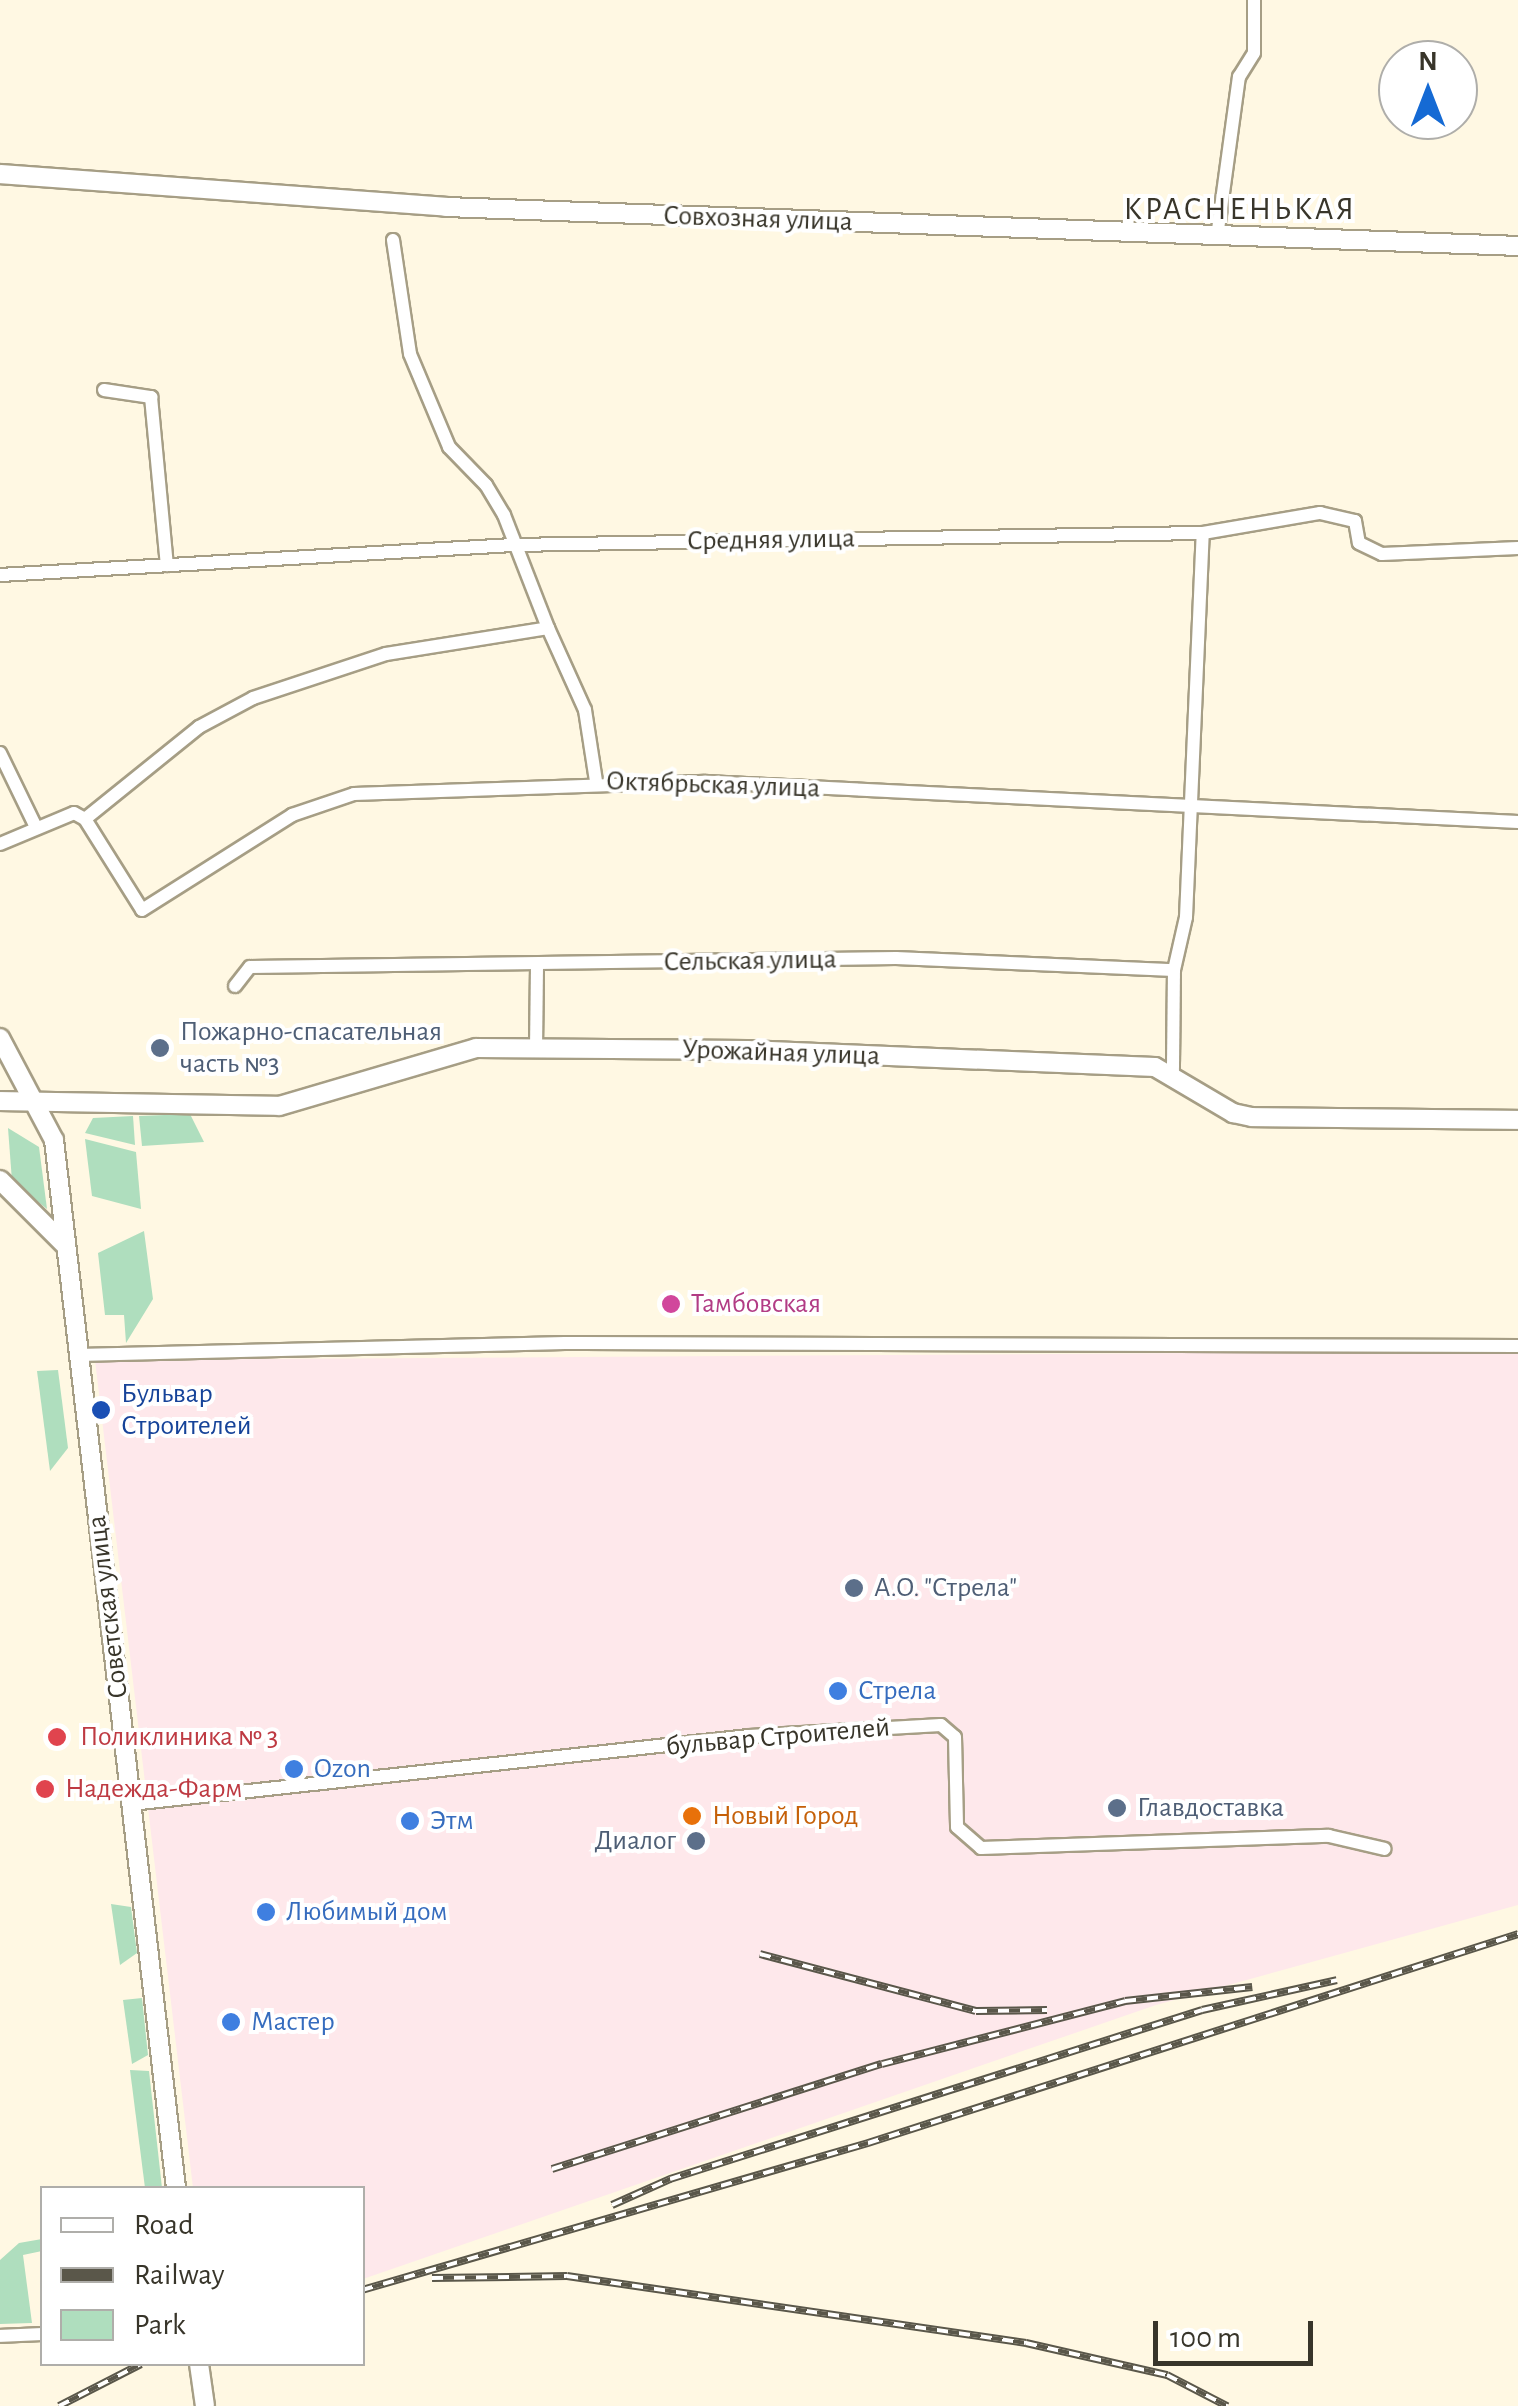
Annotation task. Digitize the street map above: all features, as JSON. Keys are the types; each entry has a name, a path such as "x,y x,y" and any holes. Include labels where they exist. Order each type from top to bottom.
{"street":[{"path":"1217,237 1239,76 1254,52 1254,0"},
{"name":"Совхозная улица","path":"0,174 446,207 1518,246"},
{"path":"394,240 410,354 449,447 486,484 585,710 596,781"},
{"path":"104,390 151,397 167,565"},
{"name":"Средняя улица","path":"0,576 512,545 1203,533 1320,512 1355,521 1359,542 1382,554 1518,548"},
{"path":"1203,533 1186,917 1174,970 1173,1072 1214,1102 1252,1117 1518,1120"},
{"path":"0,844 65,814 86,818 199,727 253,698 386,654 548,628"},
{"path":"0,753 36,827"},
{"name":"Октябрьская улица","path":"86,818 136,908 150,910 252,840 322,802 354,794 596,781 1518,822"},
{"name":"Сельская улица","path":"235,986 250,967 896,958 1174,970"},
{"path":"536,1048 537,964"},
{"name":"Советская улица","path":"0,1038 39,1104 54,1140 176,2186"},
{"name":"Урожайная улица","path":"0,1100 39,1104 279,1106 320,1099 453,1052 536,1048 747,1050 1173,1072"},
{"path":"0,1180 66,1246"},
{"path":"78,1355 565,1343 1518,1346"},
{"name":"бульвар Строителей","path":"130,1804 749,1736 942,1725 954,1737 957,1826 981,1848 1329,1836 1384,1848"},
{"path":"0,2336 40,2334"},
{"path":"199,2366 206,2406"}],"shaded area":[{"path":"1518,1351 1518,1905 1156,2005 365,2278 365,2186 193,2186 95,1360"}],"green space":[{"path":"190,1114 204,1142 142,1146 139,1116"},
{"path":"133,1116 135,1145 85,1133 93,1118"},
{"path":"8,1128 39,1147 47,1209 12,1181"},
{"path":"85,1139 136,1152 141,1209 92,1196"},
{"path":"144,1231 153,1299 126,1343 124,1315 105,1315 98,1253"},
{"path":"58,1370 68,1448 50,1471 37,1371"},
{"path":"111,1904 131,1907 137,1953 120,1965"},
{"path":"142,1998 148,2055 132,2064 123,2000"},
{"path":"130,2070 149,2071 162,2186 145,2186"},
{"path":"40,2239 40,2251 23,2255 32,2323 0,2324 0,2260 19,2243"}],"railway":[{"path":"365,2289 868,2143 1518,1934"},
{"path":"760,1954 976,2011 1047,2010"},
{"path":"612,2205 670,2179 1202,2010 1337,1980"},
{"path":"552,2169 882,2064 1125,2001 1252,1987"},
{"path":"432,2278 567,2276 1026,2343 1167,2375 1227,2406"},
{"path":"59,2406 137,2366"}],"place":[{"name":"Пожарно-спасательная часть №3","path":"160,1048"},
{"name":"Тамбовская","path":"671,1304"},
{"name":"Бульвар Строителей","path":"101,1410"},
{"name":"А.О. \"Стрела\"","path":"854,1588"},
{"name":"Стрела","path":"838,1691"},
{"name":"Поликлиника № 3","path":"57,1737"},
{"name":"Ozon","path":"294,1769"},
{"name":"Надежда-Фарм","path":"45,1789"},
{"name":"Главдоставка","path":"1117,1808"},
{"name":"Новый Город","path":"692,1816"},
{"name":"Этм","path":"410,1821"},
{"name":"Диалог","path":"696,1841"},
{"name":"Любимый дом","path":"266,1912"},
{"name":"Мастер","path":"231,2022"}],"district":[{"name":"КРАСНЕНЬКАЯ","path":"1240,209"}]}
